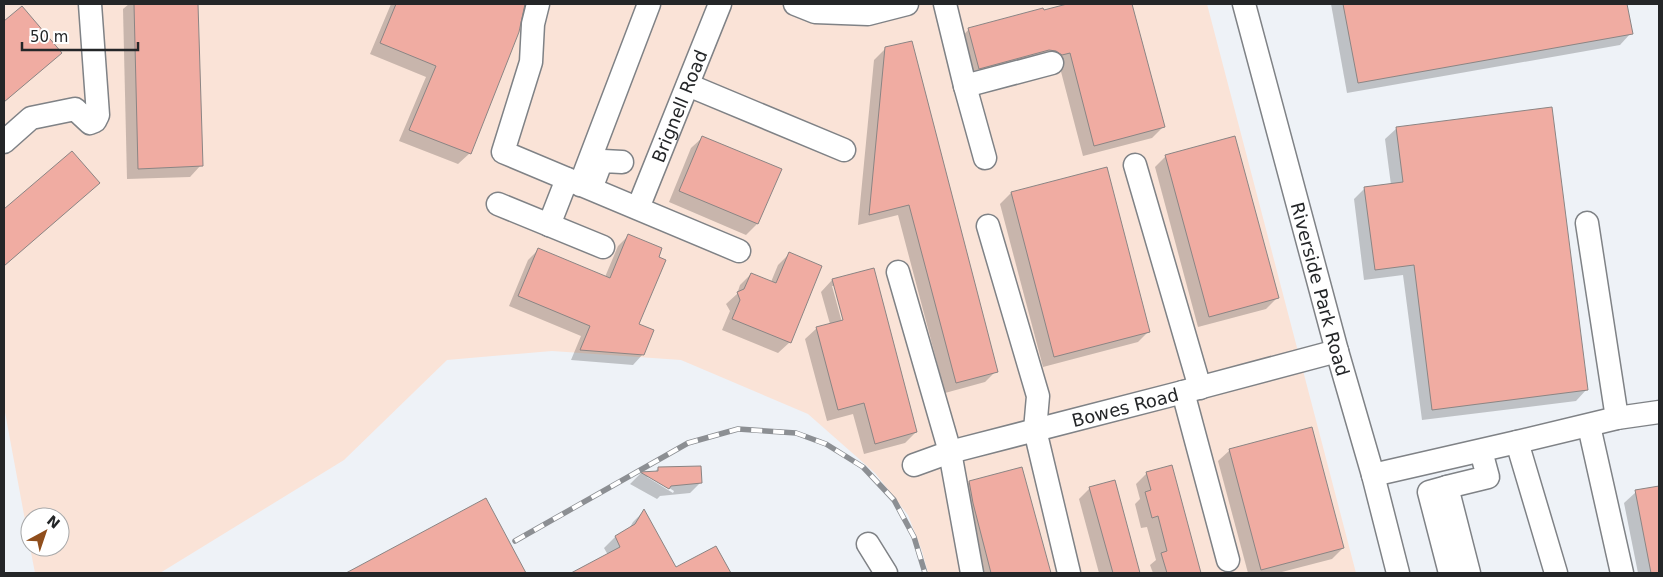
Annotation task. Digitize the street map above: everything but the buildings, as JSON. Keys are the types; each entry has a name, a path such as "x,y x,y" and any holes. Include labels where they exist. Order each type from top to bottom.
{"street":[{"path":"4,142 31,118 75,109 90,123 95,121 98,115 90,4"},
{"path":"538,4 533,24 531,62 503,152 739,250"},
{"path":"549,225 577,184 649,4"},
{"name":"Brignell Road","path":"638,208 720,4"},
{"path":"795,4 816,12 907,4"},
{"path":"945,4 985,158"},
{"name":"Riverside Park Road","path":"1244,4 1398,573"},
{"path":"965,86 1052,63"},
{"path":"688,85 844,150"},
{"path":"577,184 603,161 622,162"},
{"path":"1135,165 1191,390 1228,560"},
{"path":"498,204 603,247"},
{"path":"1588,223 1617,418"},
{"path":"988,226 1038,396 1035,430 1069,573"},
{"path":"898,272 950,452 972,573"},
{"name":"Bowes Road","path":"914,465 950,452 1337,351"},
{"path":"1373,475 1617,418 1659,412"},
{"path":"1589,426 1622,573"},
{"path":"1517,442 1556,573"},
{"path":"1450,573 1429,492 1488,477 1482,450"},
{"path":"1447,487 1469,573"},
{"path":"868,544 886,573"}],"shaded area":[{"path":"4,4 1207,4 1356,573 928,573 908,515 875,473 808,414 681,360 552,351 447,360 344,460 160,573 35,573 32,557 70,557 70,507 23,507 4,407"}],"railway":[{"path":"515,541 688,443 738,429 796,433 826,444 863,467 894,500 914,537 925,573"}]}
